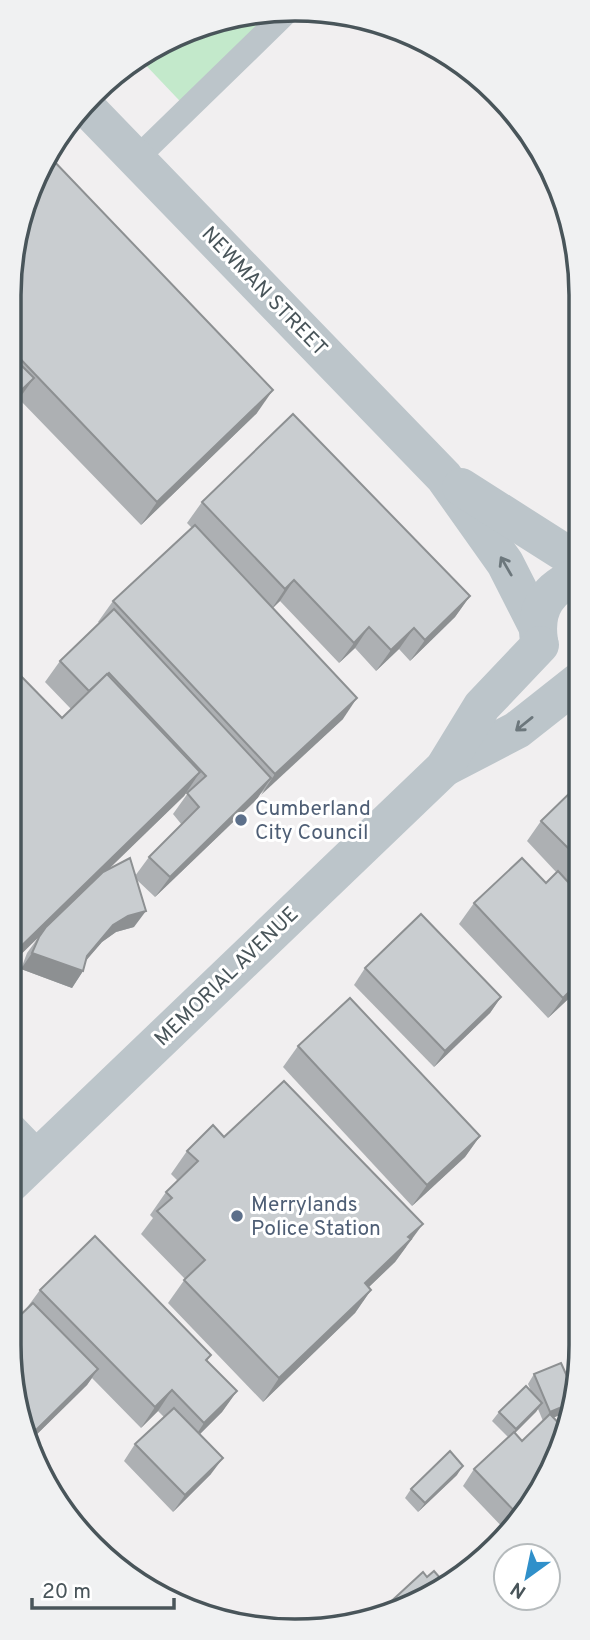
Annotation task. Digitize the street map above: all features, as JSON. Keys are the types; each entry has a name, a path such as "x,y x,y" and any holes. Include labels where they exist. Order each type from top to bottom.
{"street":[{"name":"NEWMAN STREET","path":"91,112 444,477 505,563 548,662 561,675 569,678"},
{"name":"NEWMAN STREET","path":"444,477 569,556"},
{"path":"538,636 541,607 552,592 569,580"},
{"name":"MEMORIAL AVENUE","path":"21,1173 444,768 482,706 538,636"},
{"name":"MEMORIAL AVENUE","path":"444,768 517,730 569,690"}],"lane":[{"path":"137,158 277,22"},
{"path":"21,1133 41,1154"}],"green space":[{"path":"294,21 195,117 146,65 174,49 224,30 259,23"}],"building":[{"path":"55,163 273,390 157,502 21,360 23,259 30,224"},
{"path":"21,365 34,378 21,390"},
{"path":"293,414 470,596 425,640 414,628 391,650 369,627 354,643 294,580 285,589 202,502"},
{"path":"195,525 357,698 275,774 113,601"},
{"path":"114,609 271,778 170,877 149,857 199,807 187,793 206,776 109,673 89,691 60,661"},
{"path":"107,674 200,772 21,946 21,676 62,718"},
{"path":"569,794 569,849 541,821"},
{"path":"130,858 146,911 128,916 113,925 87,956 83,971 32,953 46,927 103,872"},
{"path":"522,858 546,883 558,871 569,883 569,992 563,998 474,903"},
{"path":"421,914 501,997 445,1051 365,968"},
{"path":"350,998 480,1136 427,1185 298,1046"},
{"path":"284,1081 423,1224 365,1283 371,1290 279,1378 184,1280 205,1260 157,1211 172,1198 166,1192 198,1161 187,1151 213,1125 224,1137"},
{"path":"95,1236 211,1355 206,1360 237,1391 204,1423 172,1390 155,1407 40,1290"},
{"path":"33,1303 98,1369 35,1431 23,1381 21,1314"},
{"path":"561,1363 567,1377 562,1407 550,1412 534,1374"},
{"path":"526,1386 542,1403 516,1429 499,1412"},
{"path":"174,1408 223,1458 185,1495 135,1444"},
{"path":"550,1414 558,1422 541,1466 513,1510 474,1469 514,1432 522,1441"},
{"path":"450,1451 463,1466 425,1503 411,1489"},
{"path":"434,1571 440,1577 392,1601 423,1572 427,1577"}],"place":[{"name":"Cumberland City Council","path":"241,820"},
{"name":"Merrylands Police Station","path":"237,1216"}]}
